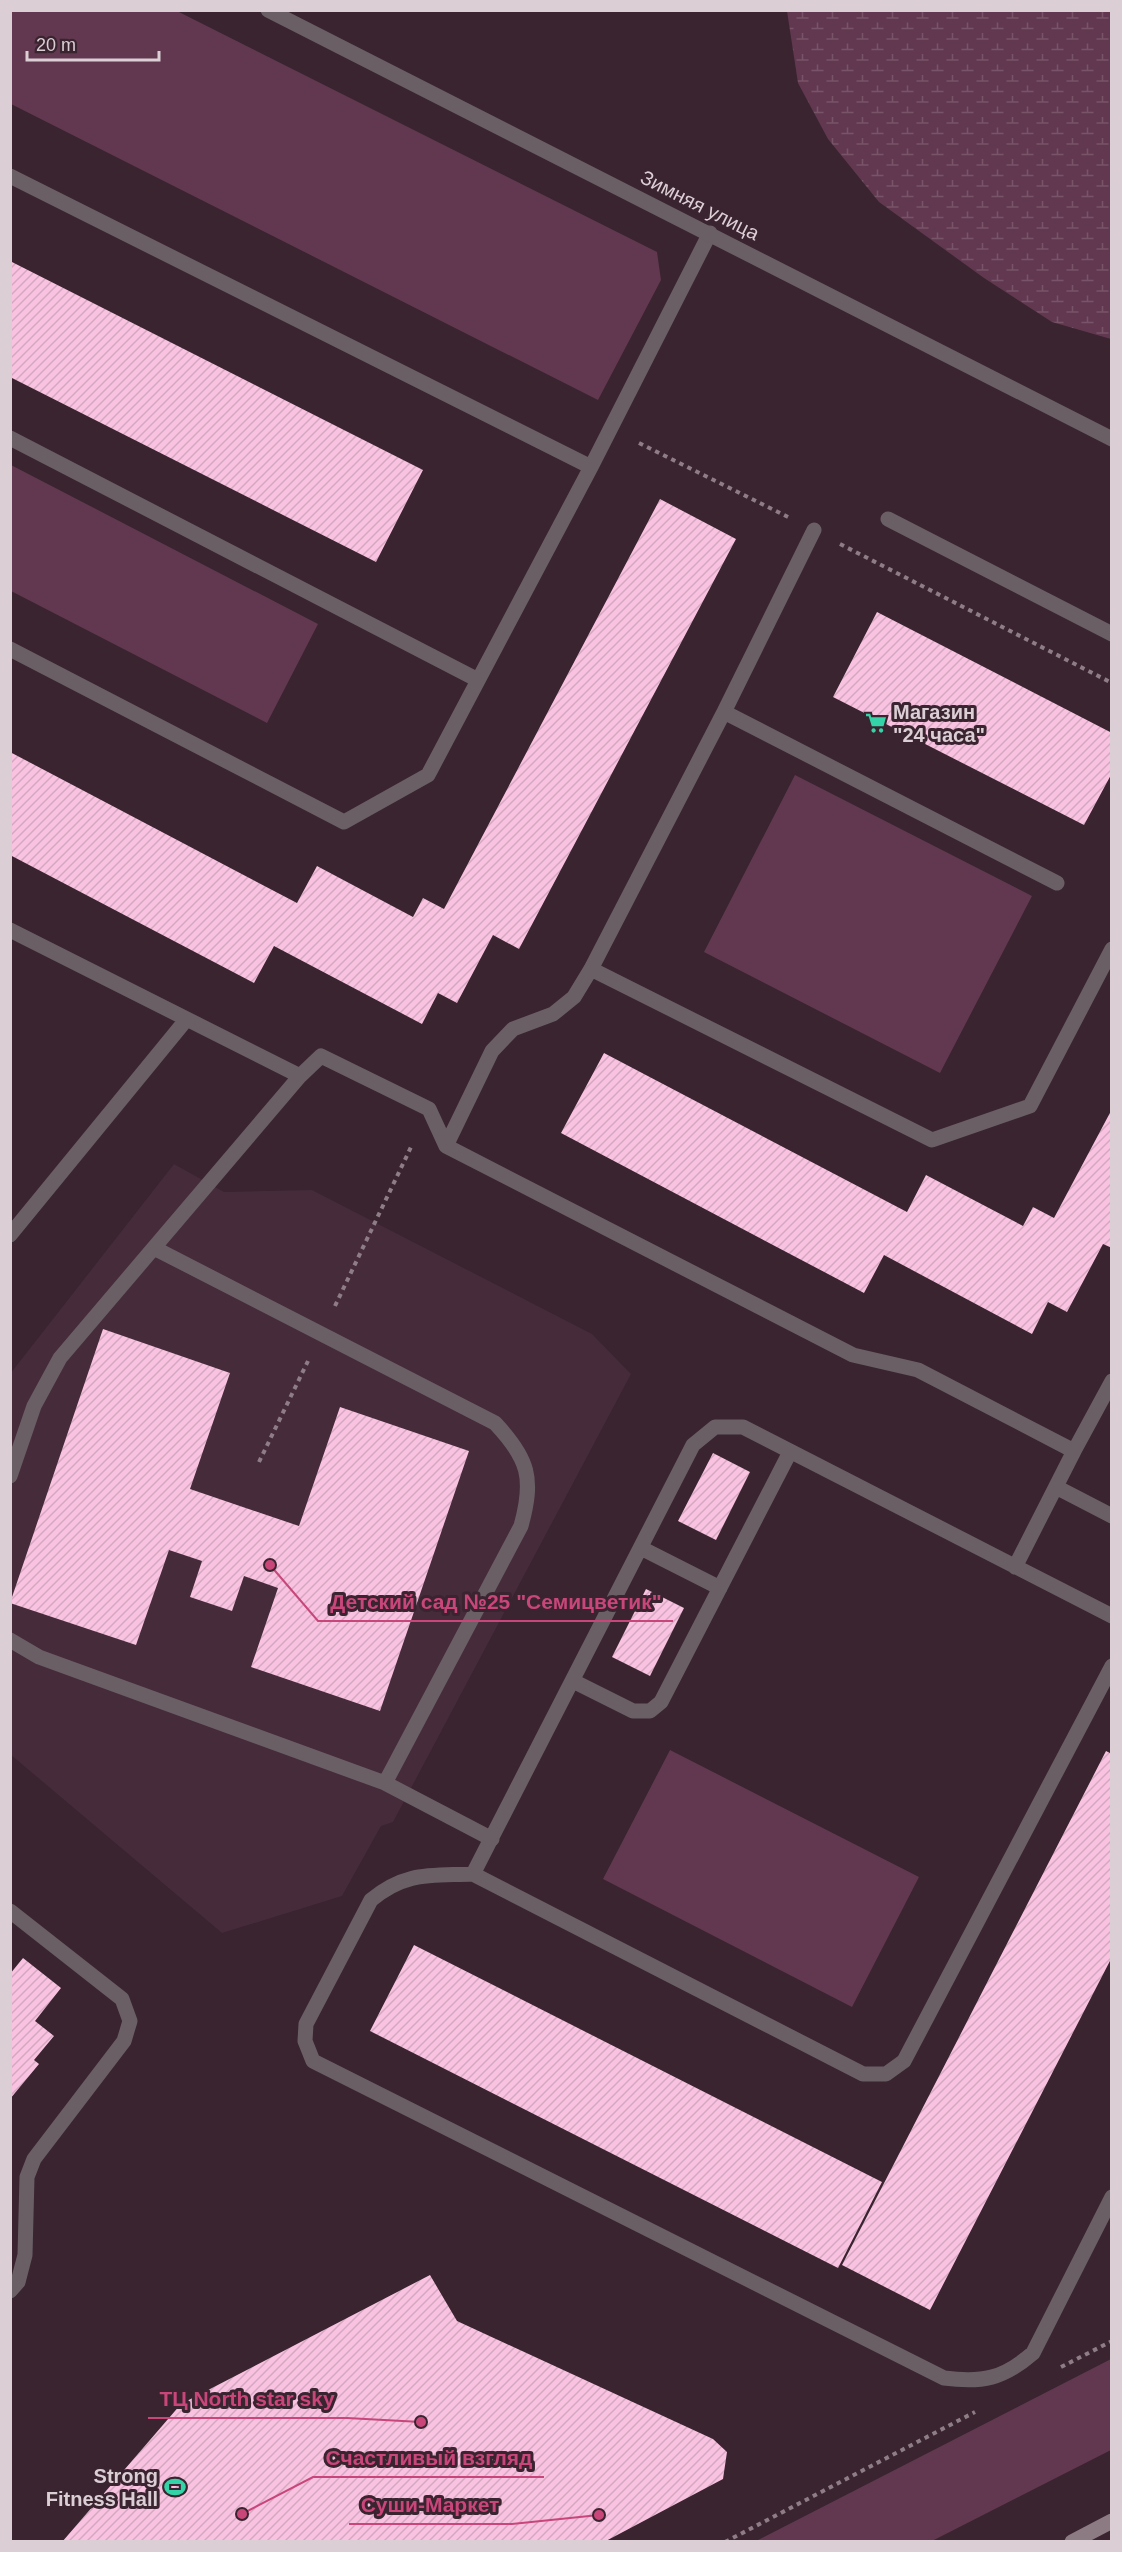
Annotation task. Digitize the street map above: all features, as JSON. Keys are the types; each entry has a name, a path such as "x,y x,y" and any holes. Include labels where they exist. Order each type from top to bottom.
{"main road":[{"path":"1075,2541 1112,2521"}],"street":[{"name":"Зимняя улица","path":"268,10 1112,439"},
{"path":"10,176 591,467"},
{"path":"10,649 344,822 428,775 591,467 710,233"},
{"path":"10,438 478,680"},
{"path":"888,519 1112,634"},
{"path":"446,1146 492,1051 513,1029 553,1014 574,997 591,969 724,712 814,530"},
{"path":"724,712 1058,883"},
{"path":"10,930 300,1076"},
{"path":"591,969 932,1140 1030,1106 1112,949"},
{"path":"10,1235 186,1020"},
{"path":"10,1476 34,1406 60,1358 300,1076 321,1056 429,1109 446,1146 853,1355 918,1370 1074,1451"},
{"path":"154,1248 495,1423 522,1456 528,1481 528,1501 521,1526 385,1783"},
{"path":"1015,1567 1112,1381"},
{"path":"473,1874 693,1445 715,1427 743,1427 1112,1616"},
{"path":"573,1681 633,1711 650,1711 662,1702 790,1452"},
{"path":"1056,1487 1112,1516"},
{"path":"641,1548 720,1588"},
{"path":"10,1640 39,1657 385,1783 492,1839"},
{"path":"1112,1666 904,2061 886,2074 863,2074 473,1874 409,1877 388,1886 371,1900 306,2024 305,2042 313,2061 944,2378 969,2381 993,2377 1015,2369 1033,2353 1112,2198"},
{"path":"10,1911 122,1999 130,2022 124,2041 34,2159 27,2177 25,2255 18,2282 10,2291"}],"path":[{"path":"610,428 1112,683"},
{"path":"259,1462 429,1109"},
{"path":"1059,2368 1112,2342"},
{"path":"725,2541 976,2412"}],"shaded area":[{"path":"174,1164 224,1192 312,1190 592,1334 631,1374 393,1822 381,1826 342,1896 222,1933 11,1755 10,1374"}],"green space":[{"path":"10,11 177,11 657,252 661,280 598,400 11,104"},
{"path":"787,11 1111,11 1111,339 1052,322 984,278 879,202 828,139 798,83"},
{"path":"11,465 318,624 267,723 11,591"},
{"path":"795,775 1032,896 940,1073 704,952"},
{"path":"670,1750 919,1877 852,2007 603,1879"},
{"path":"1111,2359 1111,2450 932,2541 756,2541"}],"building":[{"path":"10,261 423,470 376,562 10,377"},
{"path":"660,499 736,539 519,949 493,935 457,1003 438,993 422,1024 274,946 254,983 10,855 10,752 297,903 317,866 413,917 423,898 444,909"},
{"path":"877,612 1112,733 1112,773 1084,825 833,697"},
{"path":"604,1053 907,1212 926,1175 1023,1226 1033,1207 1054,1218 1112,1109 1112,1248 1103,1244 1067,1312 1048,1302 1032,1334 884,1255 864,1293 561,1133"},
{"path":"103,1329 230,1373 190,1489 299,1526 340,1407 469,1451 380,1711 251,1667 278,1588 244,1576 232,1611 190,1597 202,1561 169,1550 136,1645 10,1603"},
{"path":"713,1453 750,1472 716,1540 678,1521"},
{"path":"646,1589 684,1608 650,1676 612,1657"},
{"path":"1106,1751 1112,1754 1112,1957 930,2310 842,2265"},
{"path":"414,1945 882,2182 838,2268 370,2031"},
{"path":"23,1958 61,1988 35,2021 54,2036 34,2060 39,2064 10,2099 10,1974"},
{"path":"430,2275 457,2321 713,2439 727,2452 723,2479 604,2542 62,2542 181,2404"}],"place":[{"name":"Магазин \"24 часа\"","path":"876,723"},
{"name":"Детский сад №25 \"Семицветик\"","path":"270,1565"},
{"name":"ТЦ North star sky","path":"421,2422"},
{"name":"Strong Fitness Hall","path":"175,2487"},
{"name":"Счастливый взгляд","path":"242,2514"},
{"name":"Суши-Маркет","path":"599,2515"}]}
